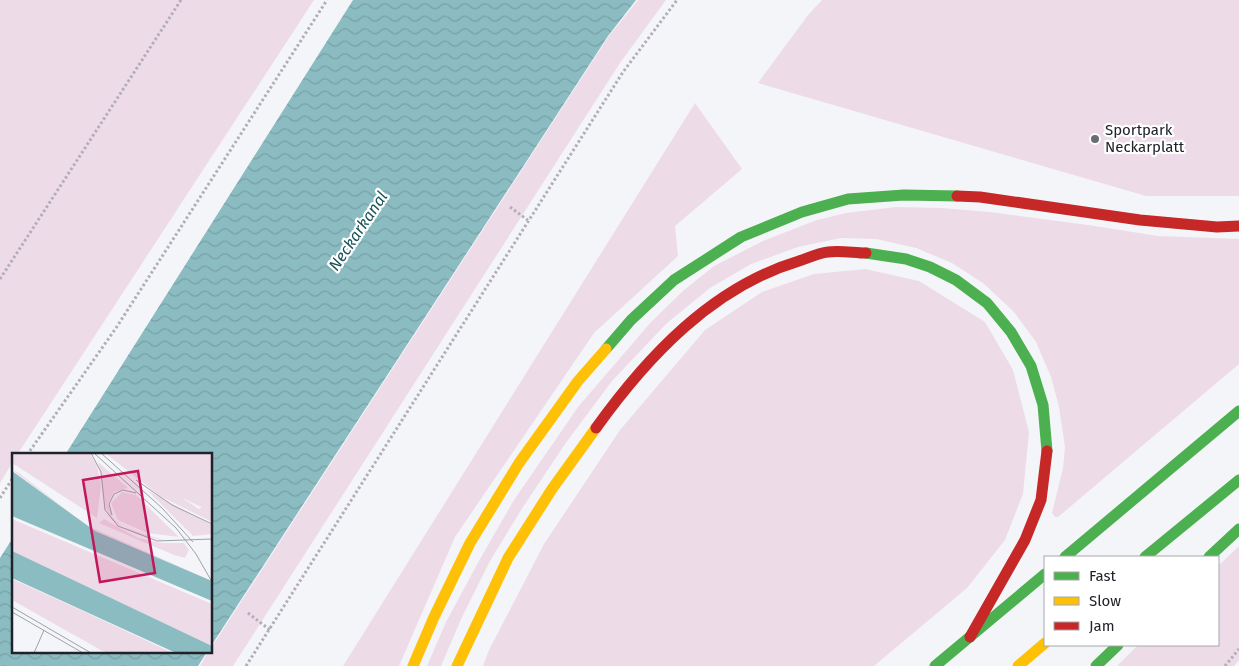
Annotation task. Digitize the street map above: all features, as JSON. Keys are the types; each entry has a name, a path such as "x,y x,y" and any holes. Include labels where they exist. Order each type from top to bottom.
{"highway":[{"path":"413,666 434,617 470,543 519,463 578,381 631,320 674,280 741,237 802,212 848,199 904,195 980,196 1140,220 1217,227 1239,226"},
{"path":"458,666 508,558 552,489 600,421 638,374 680,330 713,304 750,280 788,264 828,252 870,253 906,259 930,267 956,280 987,303 1011,332 1030,366 1043,404 1048,450 1041,500 1025,540 970,637"},
{"path":"1066,556 1239,411"},
{"path":"1146,556 1239,480"},
{"path":"1210,556 1239,529"},
{"path":"935,666 1044,575"},
{"path":"1018,666 1044,644"},
{"path":"1096,666 1117,646"}],"path":[{"path":"0,279 181,0"},
{"path":"28,453 116,328 327,0"},
{"path":"246,666 624,72 677,0"},
{"path":"510,207 529,220"},
{"path":"0,498 12,479"},
{"path":"248,613 270,630"},
{"path":"1225,666 1239,649"}],"shaded area":[{"path":"0,0 314,0 18,453 12,453 12,463 0,483"},
{"path":"638,0 666,0 620,63 233,666 200,666 207,654 212,654 212,646 609,36"},
{"name":"Sportpark Neckarplatt","path":"822,0 1239,0 1239,196 1146,196 758,83 808,15"},
{"path":"695,103 742,169 675,226 678,256 594,333 455,537 399,666 343,666"},
{"path":"896,207 990,212 1158,236 1239,239 1239,364 1058,517 1055,517 1052,513 1063,468 1065,447 1059,407 1051,377 1036,342 1014,312 983,283 952,263 916,248 876,239 841,238 798,247 751,264 710,288 667,323 612,381 565,444 490,561 462,617 441,666 427,666 446,622 514,500 578,407 651,322 684,290 714,266 763,241 817,220 846,213"},
{"path":"865,269 919,281 985,322 1013,370 1029,432 1023,494 1005,540 967,588 874,666 483,666 489,650 544,544 620,430 705,330 762,292 814,274"},
{"path":"1239,546 1239,660 1234,666 1117,666 1137,646 1219,646 1219,565"}],"water":[{"name":"Neckarkanal","path":"353,0 636,0 608,36 212,644 212,453 66,453"},
{"path":"12,539 12,654 206,654 198,666 0,666 0,558"}],"traffic: fast":[{"path":"606,349 631,320 674,280 741,237 802,212 848,199 904,195 957,196"},
{"path":"866,253 906,259 930,267 956,280 987,303 1011,332 1031,366 1043,405 1047,451"},
{"path":"1066,556 1239,411"},
{"path":"1146,556 1239,480"},
{"path":"1210,556 1239,529"},
{"path":"935,666 1044,575"},
{"path":"1096,666 1117,646"}],"traffic: slow":[{"path":"413,666 434,617 470,543 519,463 578,381 606,349"},
{"path":"457,666 508,558 552,489 596,428"},
{"path":"1018,666 1044,644"}],"traffic: jam":[{"path":"957,196 980,197 1140,220 1217,227 1239,226"},
{"path":"596,428 637,376 660,351 684,328 738,288 767,273 821,253 837,251 866,253"},
{"path":"970,637 1025,540 1041,500 1047,451"}],"place":[{"name":"Sportpark Neckarplatt","path":"1095,139"}]}
